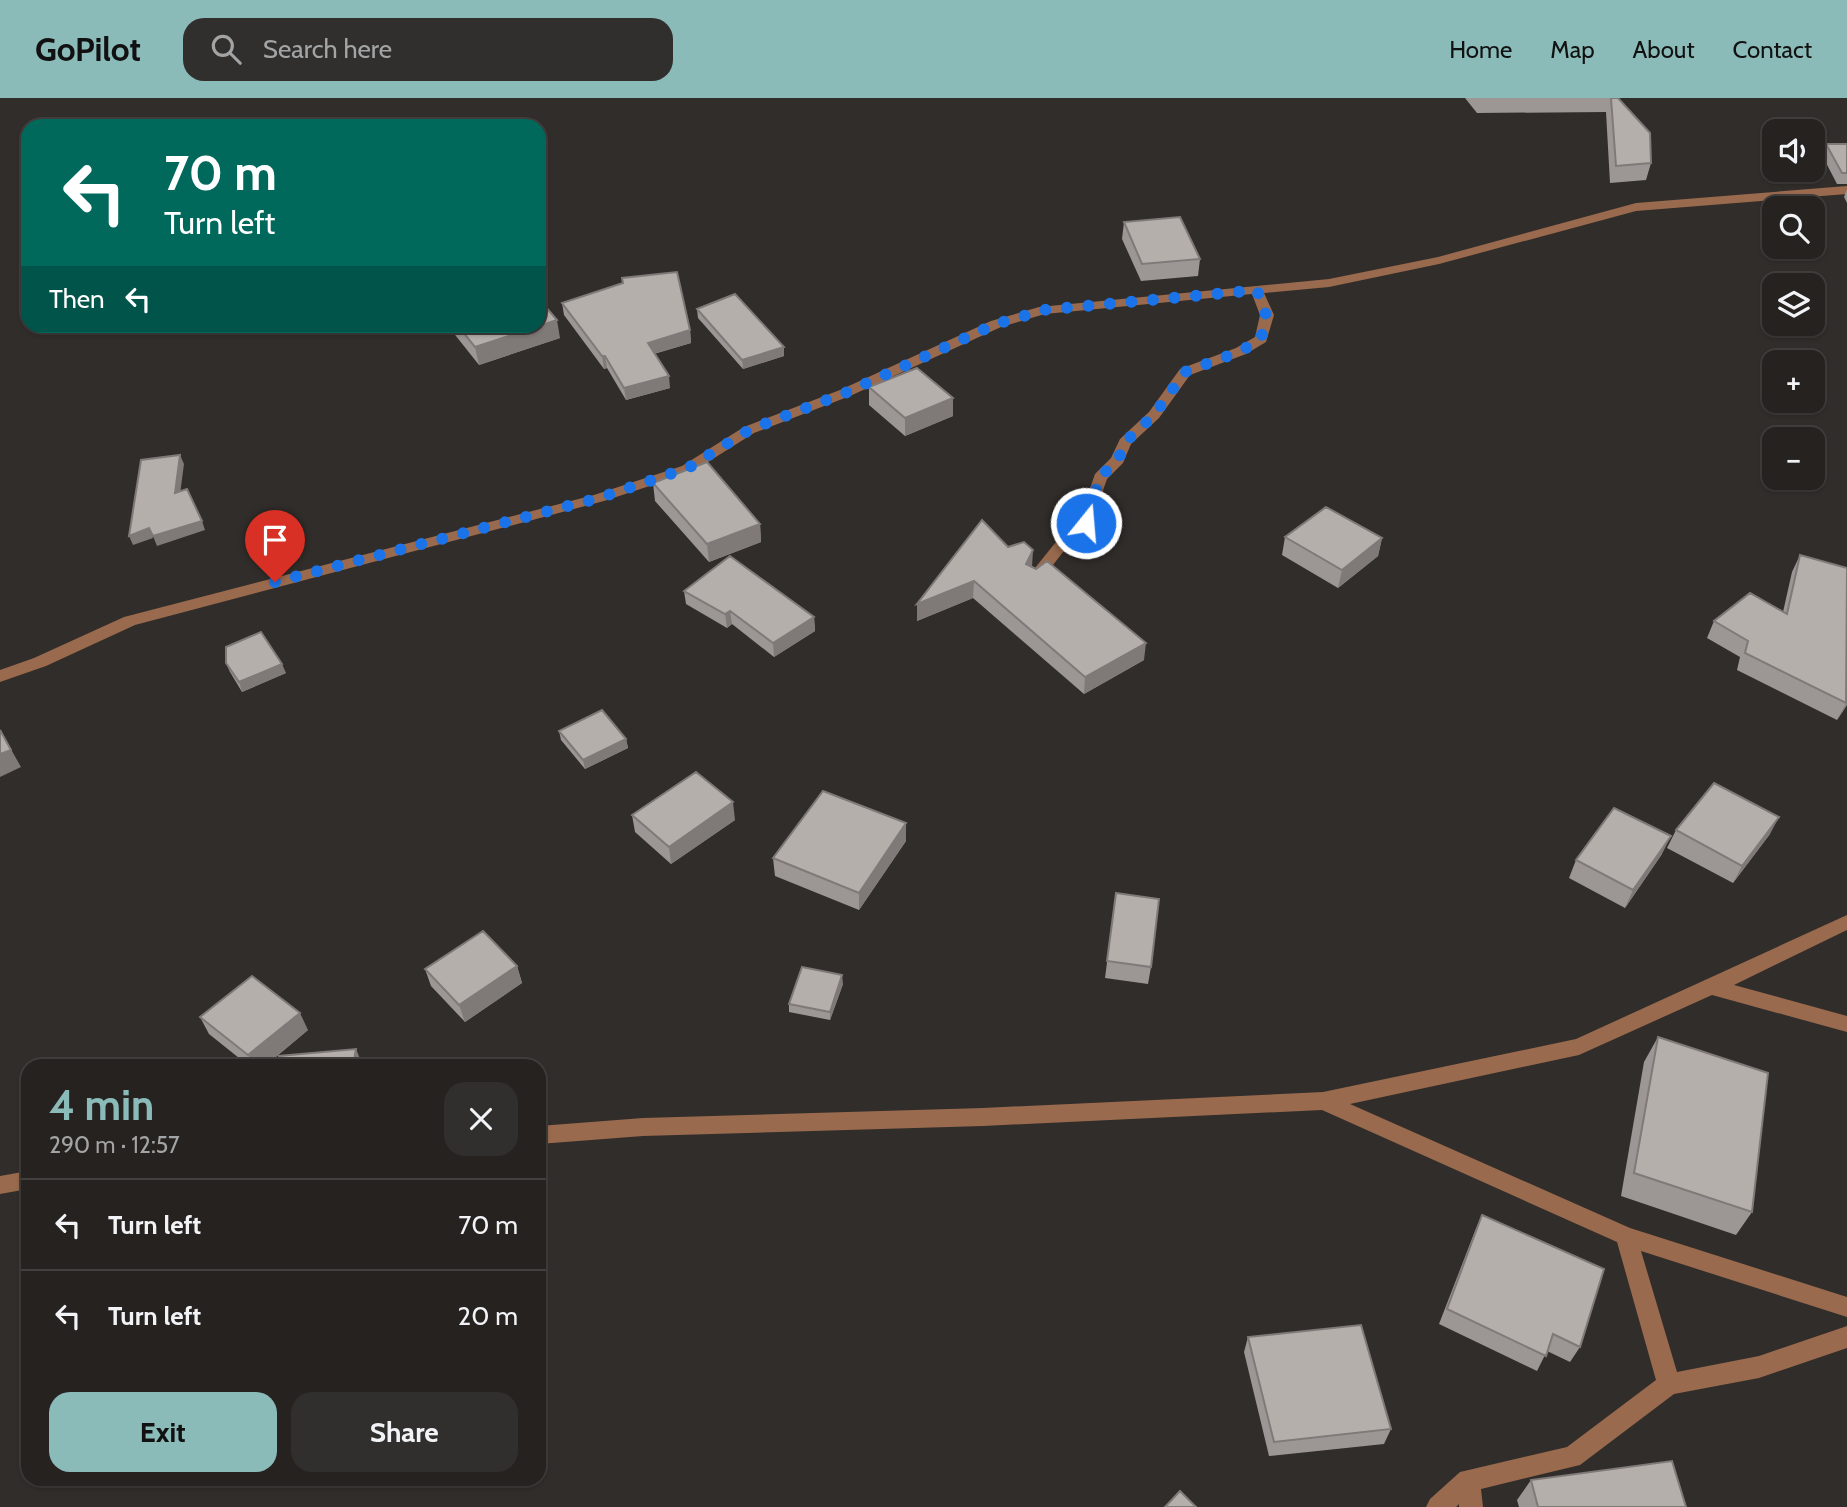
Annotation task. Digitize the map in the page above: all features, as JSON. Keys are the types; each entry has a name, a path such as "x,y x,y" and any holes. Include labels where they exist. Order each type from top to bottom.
{"street":[{"path":"0,676 40,662 130,621 599,498 688,468 749,430 845,393 996,324 1044,310 1329,282 1439,260 1636,207 1847,190"},
{"path":"1034,579 1065,540 1086,523 1100,477 1118,460 1125,442 1154,415 1185,372 1241,351 1261,339 1266,315 1257,290"},
{"path":"546,1134 643,1127 983,1117 1323,1101 1579,1047 1847,922"},
{"path":"1711,987 1847,1024"},
{"path":"1323,1101 1626,1236 1847,1307"},
{"path":"0,1185 21,1181"},
{"path":"1626,1236 1669,1384"},
{"path":"1437,1507 1468,1480 1572,1457 1669,1384 1759,1367 1847,1337"},
{"path":"1468,1480 1471,1507"}],"building":[{"path":"1611,98 1618,98 1650,133 1651,163 1616,166"},
{"path":"1826,144 1847,144 1847,173 1842,173"},
{"path":"1180,217 1200,259 1142,264 1124,222"},
{"path":"677,272 690,330 648,343 669,376 624,388 605,356 602,356 562,303 623,283 622,278"},
{"path":"735,294 784,347 742,360 697,309"},
{"path":"546,307 557,320 546,324"},
{"path":"464,333 518,333 475,347"},
{"path":"917,368 953,398 905,418 869,387"},
{"path":"180,455 175,493 187,489 202,521 153,536 149,528 129,536 141,460"},
{"path":"707,462 760,524 707,544 653,483"},
{"path":"1326,507 1382,538 1342,570 1285,537"},
{"path":"982,520 1008,547 1024,542 1033,550 1026,564 1036,569 1047,561 1146,643 1085,677 974,581 917,604"},
{"path":"1800,555 1847,568 1846,703 1745,653 1748,641 1714,621 1750,593 1787,614"},
{"path":"730,556 814,617 773,643 730,611 725,614 684,591"},
{"path":"261,632 282,664 239,682 226,663 226,647"},
{"path":"602,710 626,739 583,760 559,731"},
{"path":"0,730 11,750 0,754"},
{"path":"696,772 733,802 669,847 632,815"},
{"path":"1714,783 1779,817 1742,866 1676,830"},
{"path":"823,791 906,823 859,893 773,858"},
{"path":"1614,808 1671,836 1633,890 1576,860"},
{"path":"1116,893 1159,899 1151,967 1107,961"},
{"path":"483,931 517,966 459,1005 425,969"},
{"path":"802,967 842,975 830,1012 789,1004"},
{"path":"252,976 300,1013 248,1055 200,1017"},
{"path":"1658,1037 1768,1073 1752,1212 1634,1173"},
{"path":"356,1049 354,1059 279,1059 279,1056"},
{"path":"1482,1215 1604,1269 1580,1347 1553,1334 1546,1356 1447,1309"},
{"path":"1361,1325 1391,1429 1274,1442 1248,1337"},
{"path":"1672,1461 1686,1507 1538,1507 1531,1480"},
{"path":"1180,1491 1196,1507 1165,1507"}],"route":[{"path":"275,582 599,498 688,468 749,430 845,393 996,324 1044,310 1257,290 1266,315 1261,339 1241,351 1185,372 1154,415 1125,442 1118,460 1100,477 1086,523"}]}
